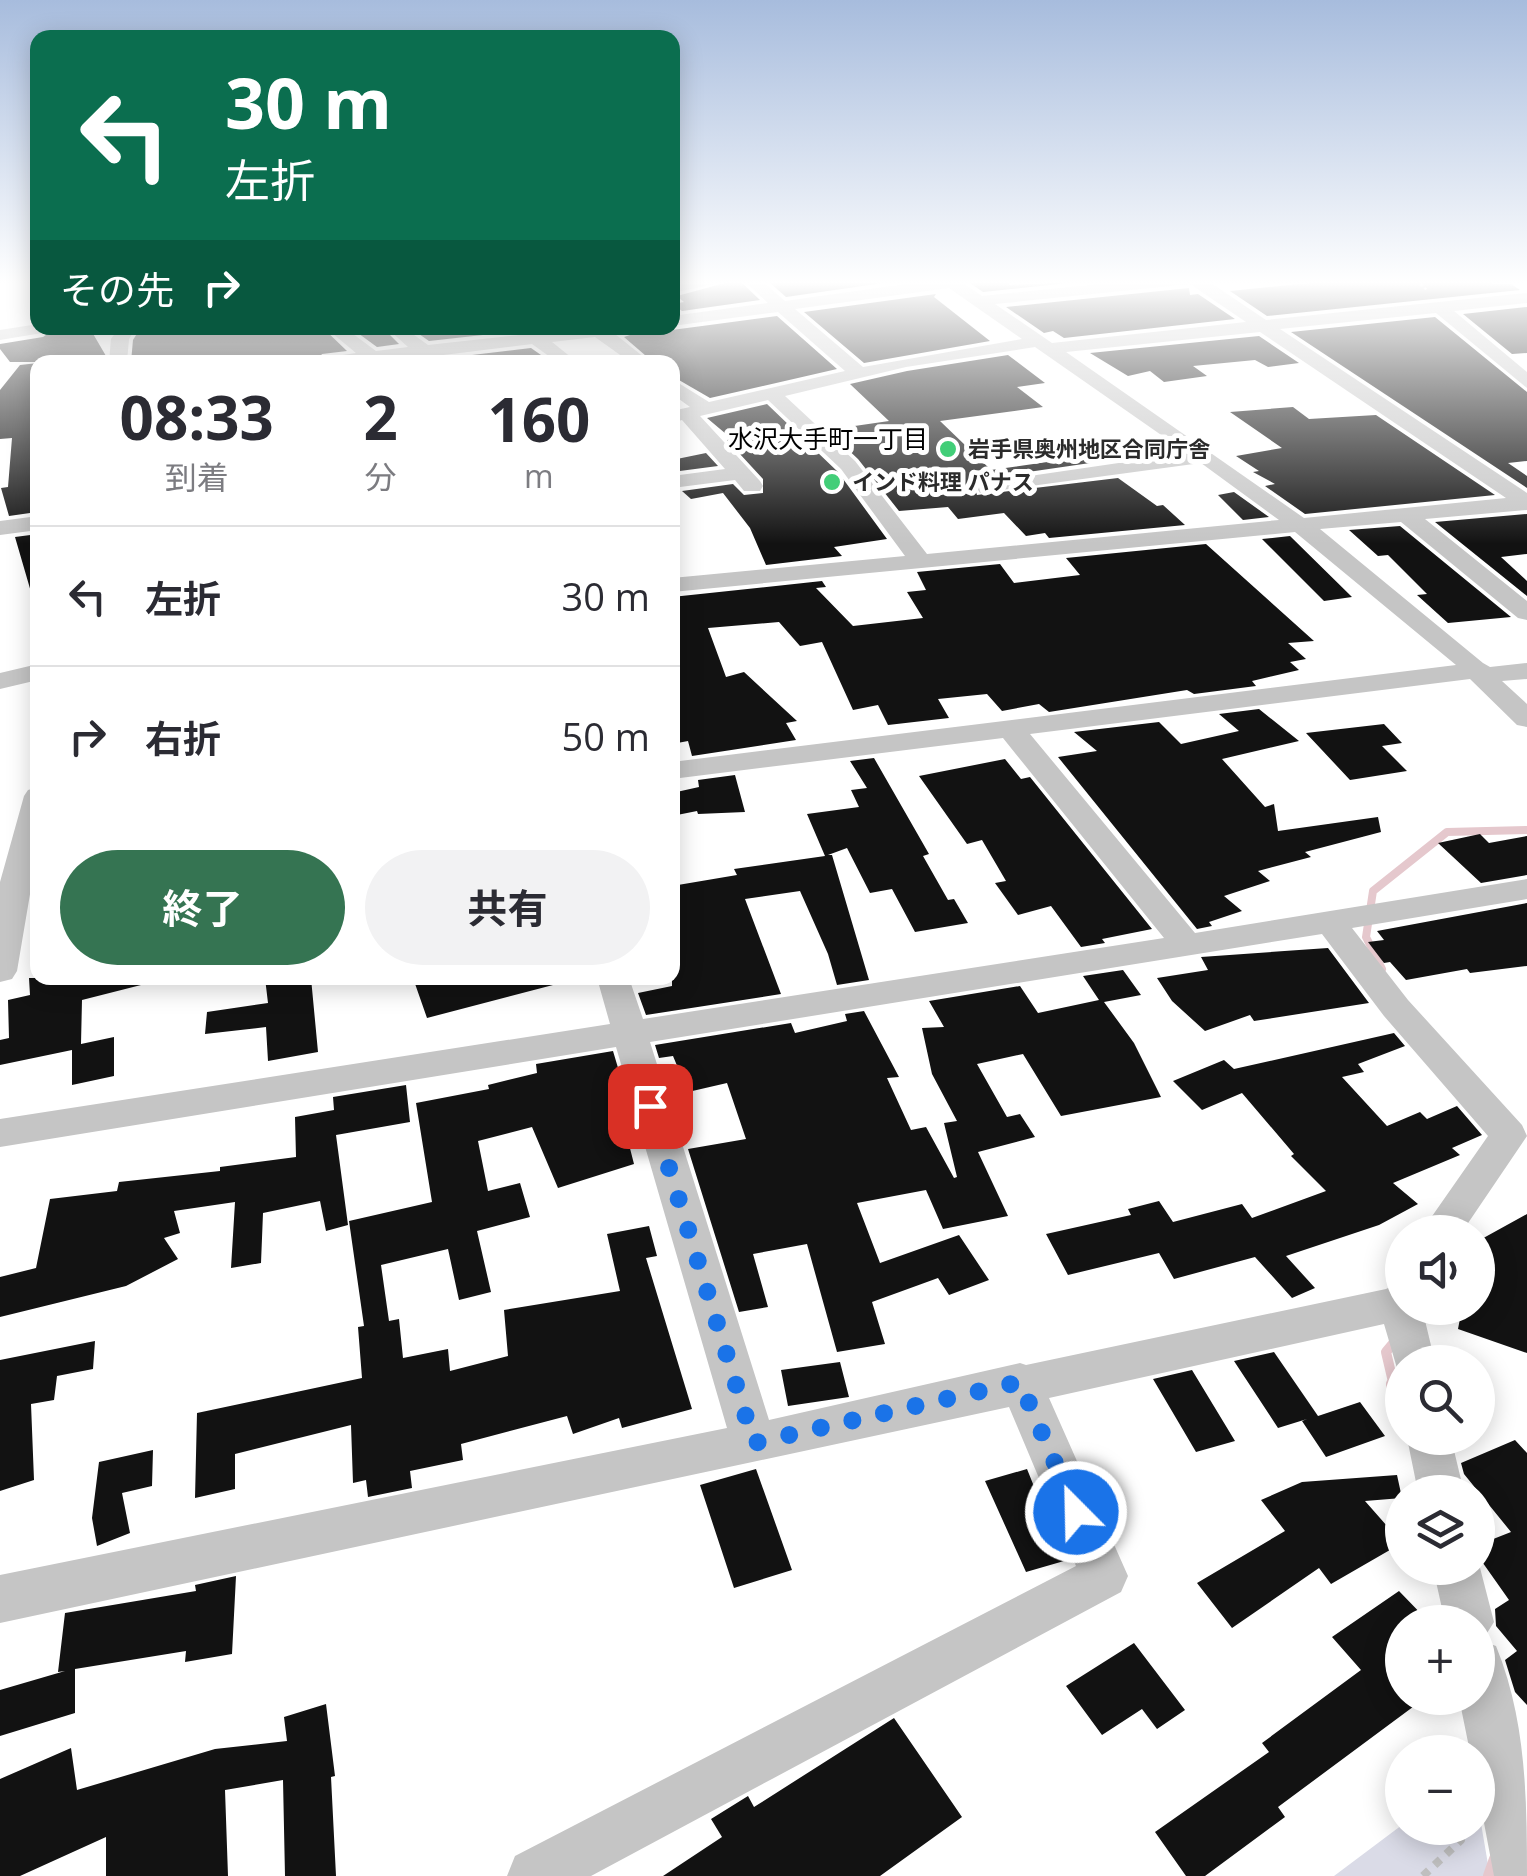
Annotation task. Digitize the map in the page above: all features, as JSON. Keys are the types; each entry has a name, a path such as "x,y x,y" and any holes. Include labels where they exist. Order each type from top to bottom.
{"street":[{"path":"854,369 858,372"},
{"path":"680,482 746,479 689,414 881,369"},
{"path":"1075,369 1305,526 1481,672 1527,719"},
{"path":"1329,369 1527,503"},
{"path":"772,394 848,465 921,561"},
{"path":"988,488 1206,456"},
{"path":"680,584 1527,503"},
{"path":"1406,515 1527,613"},
{"path":"0,528 30,524"},
{"path":"680,769 1481,672 1527,671"},
{"path":"0,681 30,674"},
{"path":"1010,728 1187,944"},
{"path":"0,971 20,851 30,820"},
{"path":"0,1133 1527,889"},
{"path":"1330,922 1396,1008 1518,1145 1456,1215"},
{"path":"615,985 754,1443"},
{"path":"0,1598 754,1443 1385,1304"},
{"path":"535,1876 1104,1576 1020,1382"},
{"path":"1485,1715 1499,1811 1522,1876"}],"path":[{"path":"1423,1876 1499,1811"}],"shaded area":[{"path":"1385,1838 1385,1845 1485,1845 1490,1876 1334,1876"}],"building":[{"path":"17,369 30,369 30,513 9,516 1,488 8,487 12,438 0,439 0,390"},
{"path":"680,369 837,369 710,398 680,381"},
{"path":"1026,369 1045,383 1017,387 1043,407 940,421 991,470 1089,456 1097,462 980,479 974,486 977,495 1118,478 1157,506 1163,505 1185,525 1049,538 1045,533 1026,536 1004,513 958,519 948,507 899,511 858,459 827,430 889,421 850,384 907,371"},
{"path":"1116,369 1197,369 1207,376 1164,382 1150,371 1128,376"},
{"path":"1346,369 1498,369 1527,392 1527,461 1508,463 1527,476 1527,488"},
{"path":"767,404 838,472 887,539 834,547 842,556 766,565 750,528 723,493 691,499 682,491 733,484 744,495 763,493 763,479 727,440 732,439 707,418"},
{"path":"1293,407 1309,419 1376,415 1495,495 1305,514 1265,486 1275,484 1253,472 1259,471 1236,456 1282,448 1230,412"},
{"path":"706,453 718,466 680,471 680,458"},
{"path":"1234,492 1269,517 1243,520 1218,495"},
{"path":"1527,514 1527,554 1501,557 1527,581 1527,596 1435,522"},
{"path":"1400,526 1511,617 1448,623 1417,595 1427,594 1388,555 1378,556 1349,530"},
{"path":"30,535 30,589 15,537"},
{"path":"1290,536 1352,597 1324,601 1262,539"},
{"path":"1206,544 1314,641 1288,643 1306,659 1290,662 1299,670 1252,681 1256,686 1194,694 1187,690 1049,712 1039,704 1002,711 987,694 938,699 949,718 888,725 878,705 853,710 822,642 800,646 779,622 708,628 726,677 744,672 797,721 786,723 796,740 692,756 688,741 680,742 680,596 822,581 826,587 816,588 853,626 923,618 907,592 926,590 917,572 1000,564 1014,583 1080,575 1066,558"},
{"path":"1259,709 1299,741 1222,759 1265,807 1274,804 1278,831 1378,817 1381,832 1305,852 1311,857 1258,871 1270,881 1224,896 1242,911 1197,929 1058,757 1097,751 1074,732 1159,722 1181,744 1239,731 1219,714"},
{"path":"1384,724 1402,743 1382,746 1407,771 1350,780 1306,733"},
{"path":"874,758 929,854 923,856 948,900 954,899 968,923 915,932 892,889 870,893 847,848 828,855 832,855 869,980 837,985 800,891 745,899 781,994 646,1015 638,993 680,985 680,885 737,875 734,869 825,856 807,814 859,807 851,790 867,788 850,761"},
{"path":"1005,759 1021,779 1030,777 1152,929 1081,947 1051,906 1018,915 995,883 1006,881 982,840 967,844 919,776"},
{"path":"735,775 745,812 680,814 680,791 699,787 698,780"},
{"path":"1480,834 1489,843 1527,836 1527,875 1481,883 1438,843"},
{"path":"1527,903 1527,966 1470,973 1467,969 1406,980 1390,962 1384,963 1368,942 1384,940 1377,931"},
{"path":"1328,948 1369,1003 1254,1021 1250,1015 1205,1031 1172,1001 1157,978 1208,970 1201,957"},
{"path":"1123,970 1141,995 1104,1002 1134,1043 1161,1097 1061,1116 1023,1054 977,1064 1007,1117 1020,1114 1035,1137 978,1152 1008,1216 943,1229 926,1190 857,1203 880,1263 959,1235 989,1280 949,1295 938,1278 872,1302 885,1344 837,1352 807,1244 753,1254 768,1307 739,1312 688,1149 746,1139 727,1083 688,1092 673,1056 659,1058 655,1045 791,1023 795,1033 847,1021 845,1014 864,1011 899,1077 887,1078 911,1130 926,1127 954,1178 957,1177 944,1123 957,1121 932,1074 922,1028 944,1027 929,1001 1020,986 1038,1013 1099,1000 1083,976"},
{"path":"29,978 30,985 141,985 82,1000 81,1044 114,1037 114,1076 72,1085 72,1050 0,1065 0,1040 9,1038 8,1000 30,995"},
{"path":"266,985 312,985 318,1052 268,1061 266,1027 205,1034 207,1012 268,1003"},
{"path":"415,985 553,985 427,1018"},
{"path":"1394,1033 1405,1046 1358,1064 1364,1072 1342,1077 1387,1126 1420,1112 1427,1119 1457,1106 1482,1135 1452,1148 1460,1155 1393,1183 1418,1204 1398,1215 1385,1215 1385,1222 1379,1225 1286,1256 1315,1288 1292,1298 1255,1257 1174,1279 1159,1253 1068,1275 1046,1234 1131,1215 1128,1209 1159,1201 1173,1222 1242,1204 1252,1218 1326,1191 1291,1156 1294,1154 1242,1093 1202,1110 1173,1081 1224,1060 1234,1069"},
{"path":"613,1051 632,1115 622,1117 634,1164 558,1188 532,1127 478,1141 488,1191 520,1183 530,1217 477,1231 491,1292 459,1300 448,1249 381,1265 389,1321 399,1319 403,1358 448,1349 450,1371 508,1356 504,1310 620,1291 607,1234 649,1226 657,1256 646,1258 692,1409 622,1428 619,1418 573,1434 567,1416 461,1444 463,1460 410,1471 412,1488 368,1497 366,1480 353,1483 351,1425 235,1454 235,1489 195,1498 197,1413 362,1378 358,1327 364,1326 349,1221 432,1202 416,1103 489,1089 488,1085 537,1073 536,1064"},
{"path":"406,1085 410,1122 336,1135 348,1225 326,1231 320,1201 263,1213 261,1263 231,1268 235,1202 174,1211 180,1233 164,1238 178,1259 126,1286 0,1317 0,1277 36,1268 50,1199 117,1191 119,1182 220,1171 220,1167 296,1157 295,1117 334,1110 333,1097"},
{"path":"1527,1214 1527,1353 1458,1329 1459,1325 1495,1325 1495,1232"},
{"path":"95,1341 93,1369 57,1376 54,1400 31,1404 34,1480 0,1491 0,1360"},
{"path":"1274,1352 1318,1416 1360,1402 1385,1436 1326,1457 1302,1421 1307,1419 1278,1428 1234,1361"},
{"path":"840,1362 849,1397 788,1406 781,1370"},
{"path":"1192,1370 1235,1441 1196,1452 1153,1379"},
{"path":"1515,1440 1527,1453 1527,1705 1515,1692 1505,1660 1517,1651 1496,1626 1495,1609 1509,1600 1495,1580 1495,1538 1511,1532 1495,1512 1495,1475 1465,1475 1461,1463 1480,1455 1495,1455 1495,1449"},
{"path":"153,1450 152,1486 122,1493 130,1533 97,1546 92,1518 99,1462"},
{"path":"756,1469 792,1570 734,1588 700,1485"},
{"path":"1027,1469 1064,1561 1026,1572 985,1481"},
{"path":"1385,1476 1385,1499 1365,1501 1385,1524 1385,1553 1331,1584 1319,1568 1232,1628 1197,1583 1285,1531 1261,1500 1302,1482"},
{"path":"236,1576 232,1654 185,1662 186,1651 75,1669 75,1713 0,1736 0,1690 65,1671 58,1672 65,1613 196,1591 195,1585"},
{"path":"1399,1591 1413,1605 1385,1605 1385,1715 1402,1715 1278,1807 1285,1817 1205,1876 1186,1876 1155,1832 1269,1752 1262,1743 1361,1670 1332,1637"},
{"path":"1134,1643 1185,1710 1157,1729 1142,1709 1102,1735 1066,1686"},
{"path":"326,1704 335,1776 331,1777 336,1876 285,1876 283,1780 225,1790 228,1876 106,1876 106,1837 20,1876 0,1876 0,1779 71,1748 77,1790 215,1749 287,1741 284,1717"},
{"path":"894,1718 962,1817 880,1876 663,1876 722,1837 711,1819 748,1796 754,1807"}],"waterway":[{"path":"1382,969 1366,937 1373,891 1447,832 1527,830"},
{"path":"1392,1345 1396,1340"},
{"path":"1490,1876 1496,1859"}],"place":[{"name":"岩手県奥州地区合同庁舎","path":"948,449"},
{"name":"インド料理 パナス","path":"832,482"}],"district":[{"name":"水沢大手町一丁目","path":"828,439"}],"route":[{"path":"650,1106 754,1443 1020,1382 1076,1512"}]}
